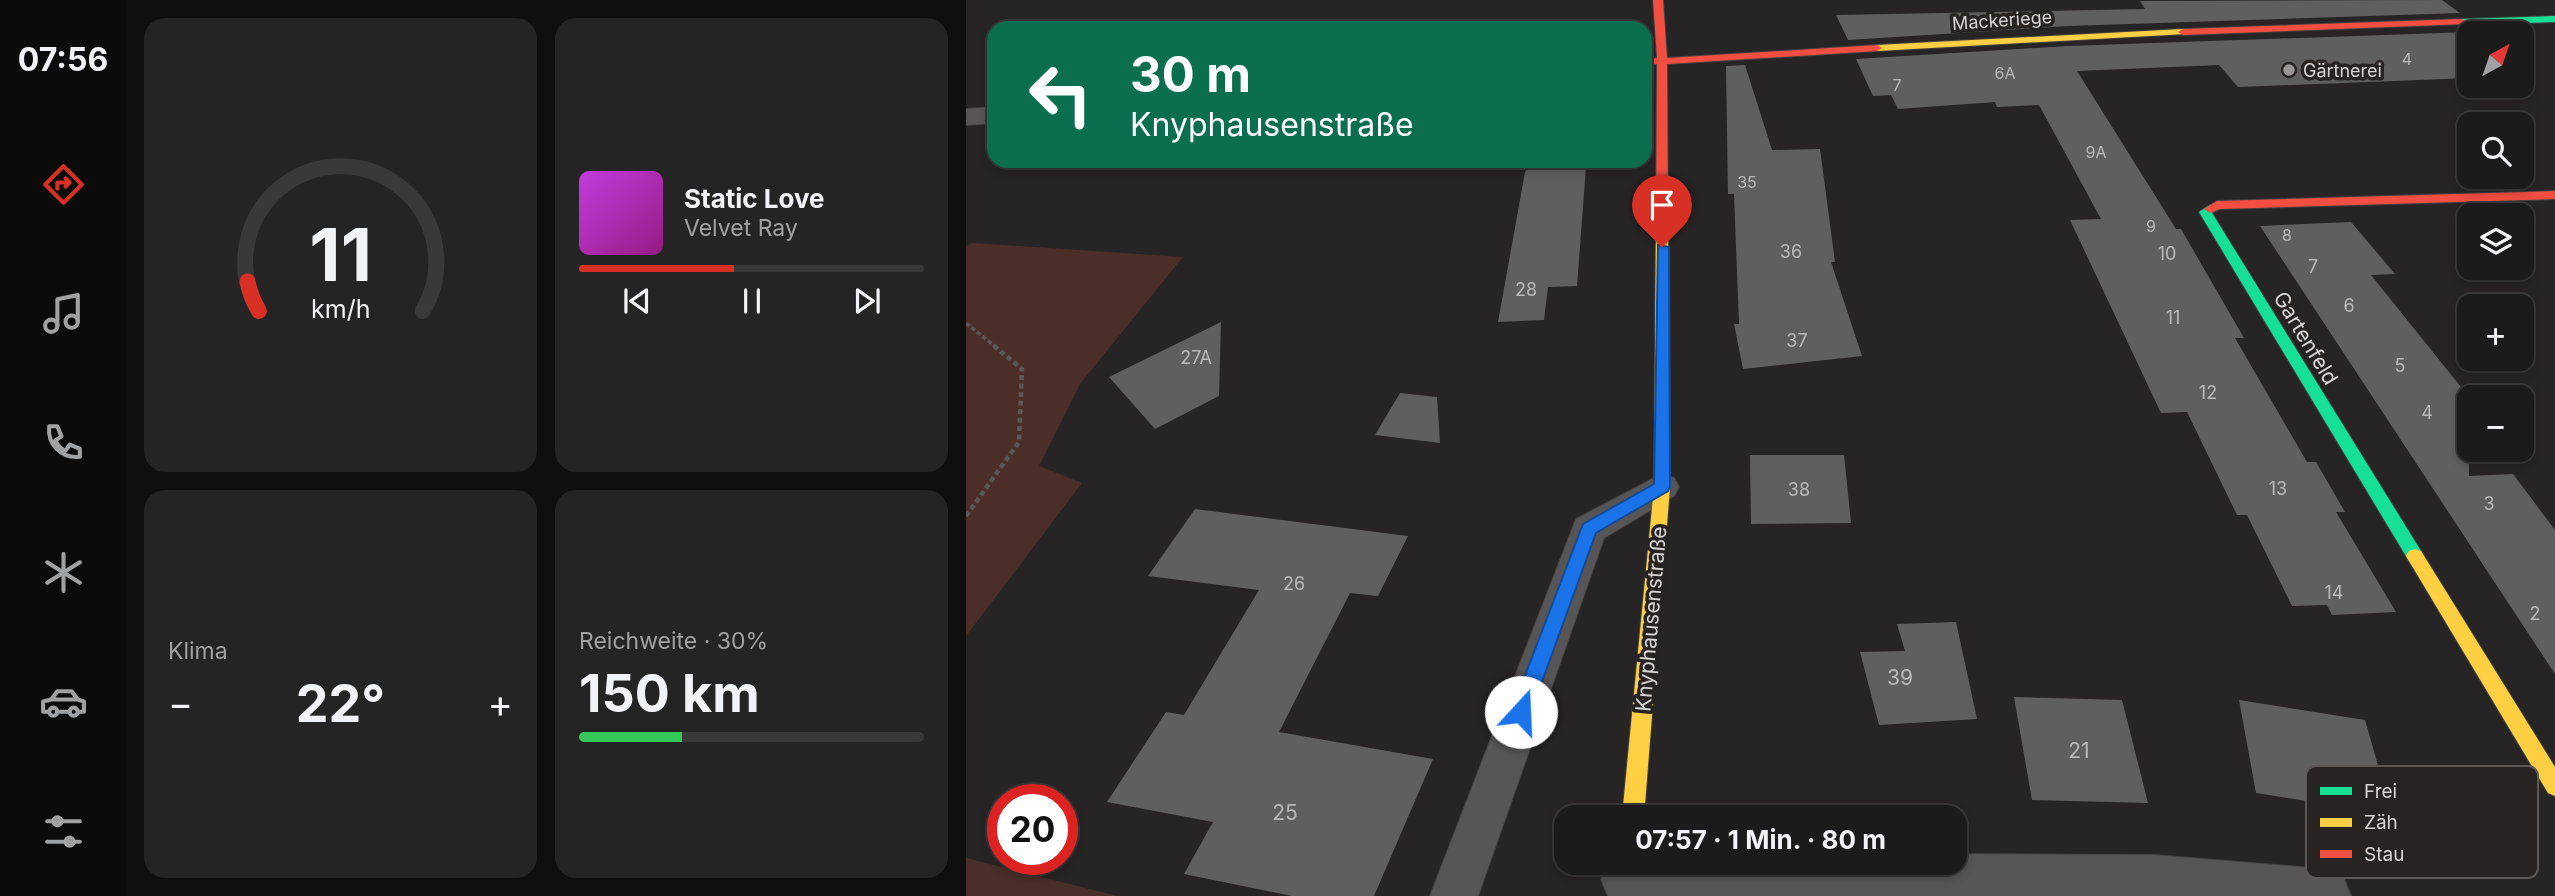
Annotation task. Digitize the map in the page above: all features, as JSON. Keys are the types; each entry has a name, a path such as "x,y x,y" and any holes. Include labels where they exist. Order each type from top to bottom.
{"street":[{"name":"Knyphausenstraße","path":"1634,805 1662,487 1662,61 1658,0"},
{"name":"Mackeriege","path":"1652,62 2068,36 2555,19"},
{"path":"966,117 987,116"},
{"name":"Gartenfeld","path":"2555,195 2217,205 2205,212 2555,786"},
{"path":"1628,879 2154,882 2324,896"}],"lane":[{"path":"1454,896 1589,529 1662,487"}],"path":[{"path":"966,323 1022,369 1019,442 966,516"}],"shaded area":[{"path":"973,243 1183,257 1080,384 1039,466 1082,483 966,636 966,246"},
{"path":"966,858 987,863 987,875 1034,875 1117,896 966,896"}],"building":[{"path":"2442,0 2460,13 2068,26 1848,40 1836,15 2145,9 2140,1"},
{"path":"2457,32 2457,78 2238,87 2219,65 2077,71 2176,229 2181,229 2244,338 2235,338 2307,462 2316,462 2345,512 2336,512 2396,612 2332,615 2327,605 2292,606 2247,515 2237,515 2187,412 2161,413 2070,220 2101,219 2039,105 1997,107 1995,102 1898,109 1891,95 1873,96 1856,59 2068,46"},
{"path":"1745,65 1772,150 1820,149 1835,262 1831,262 1862,356 1743,369 1734,324 1739,324 1734,194 1728,194 1726,66"},
{"path":"1586,168 1577,286 1548,287 1544,320 1498,322 1525,172 1527,169"},
{"path":"2351,222 2395,274 2371,275 2459,385 2457,385 2457,462 2469,462 2469,476 2513,474 2555,530 2555,674 2260,226"},
{"path":"1221,322 1219,396 1155,429 1109,377"},
{"path":"1400,393 1437,397 1440,443 1375,435"},
{"path":"1750,455 1844,455 1851,523 1751,524"},
{"path":"1195,509 1408,536 1378,596 1350,593 1279,732 1433,759 1374,896 1292,896 1184,874 1213,822 1107,802 1166,712 1184,715 1259,590 1148,576"},
{"path":"1956,622 1977,719 1879,725 1860,652 1905,651 1897,624"},
{"path":"2014,697 2122,700 2148,803 2032,800"},
{"path":"2239,700 2365,720 2378,766 2306,766 2306,801 2256,793"}],"traffic: fast":[{"path":"2493,21 2555,19"},
{"path":"2210,209 2205,212 2415,556"}],"traffic: slow":[{"path":"1877,48 2183,32"},
{"path":"1634,805 1662,487 1662,212"},
{"path":"2415,556 2555,786"}],"traffic: jam":[{"path":"1658,0 1662,61 1662,212"},
{"path":"2183,32 2457,22"},
{"path":"1652,62 1877,48"},
{"path":"2210,209 2217,205 2555,195"}],"place":[{"name":"Gärtnerei","path":"2289,70"}],"route":[{"path":"1521,712 1589,529 1621,508 1662,487 1662,247"}]}
